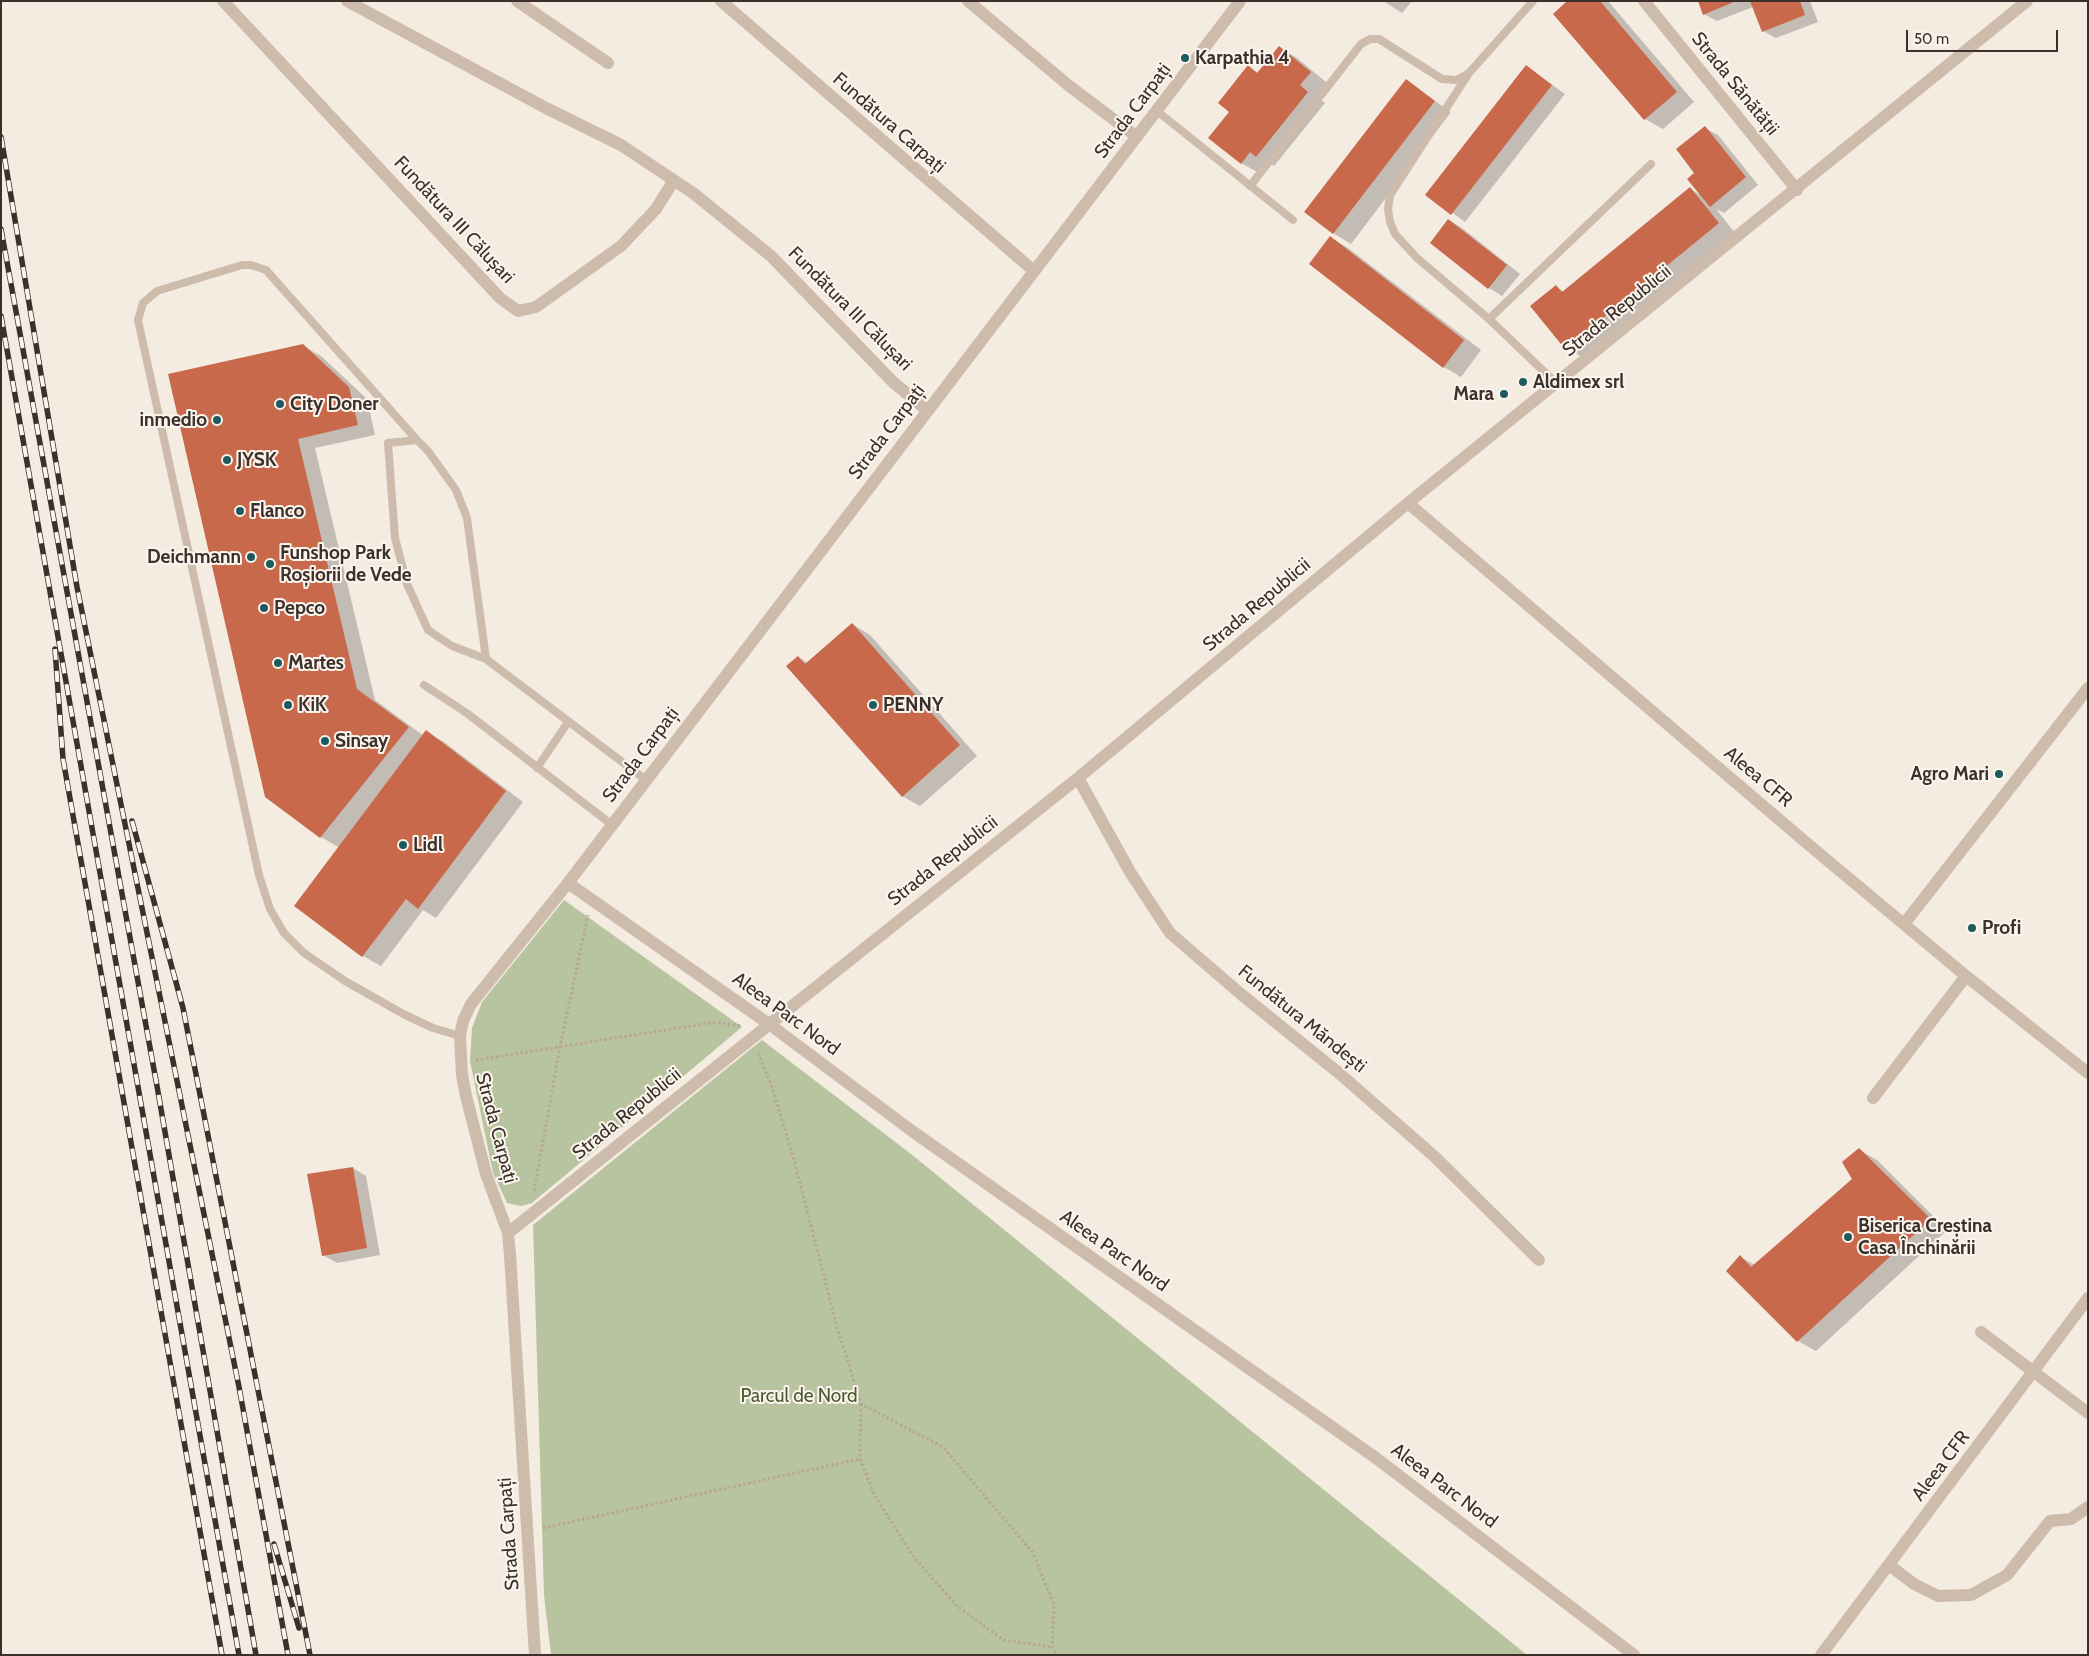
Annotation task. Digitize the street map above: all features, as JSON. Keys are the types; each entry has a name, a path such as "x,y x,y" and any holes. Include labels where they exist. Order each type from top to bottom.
{"street":[{"name":"Fundătura III Călușari","path":"223,1 500,298 518,311 536,307 621,246 656,209 674,180"},
{"name":"Fundătura III Călușari","path":"347,1 546,108 621,145 674,180 771,256 893,382 927,410"},
{"path":"517,1 608,63"},
{"name":"Fundătura Carpați","path":"721,1 1034,271"},
{"path":"968,1 1068,85 1136,137"},
{"name":"Strada Carpați","path":"535,1655 508,1233 486,1174 466,1096 460,1062 460,1036 463,1021 471,1004 568,883 611,824 1240,1"},
{"name":"Strada Sănătății","path":"1644,1 1797,190"},
{"name":"Strada Republicii","path":"508,1233 752,1036 1078,778 1408,503 1797,190 2027,1"},
{"name":"Aleea CFR","path":"1408,503 1966,976 2088,1073"},
{"path":"1904,924 2088,688"},
{"name":"Fundătura Măndești","path":"1078,778 1130,872 1170,933 1242,995 1340,1074 1435,1157 1540,1260"},
{"name":"Aleea Parc Nord","path":"568,883 769,1024 912,1131 1376,1458 1634,1655"},
{"path":"1874,1098 1966,976"},
{"name":"Aleea CFR","path":"1821,1655 2088,1298"},
{"path":"1982,1332 2088,1413"},
{"path":"1889,1565 1914,1584 1938,1596 1971,1595 2006,1575 2050,1521 2071,1518 2088,1507"}],"lane":[{"path":"1532,1 1469,73 1398,180 1390,195 1388,209 1395,234 1404,246 1489,319 1557,384"},
{"path":"1250,186 1361,44 1370,38 1379,39 1442,79 1457,80 1469,73"},
{"path":"1156,111 1292,220"},
{"path":"1489,319 1650,164"},
{"path":"460,1036 434,1028 366,995 304,953 284,932 270,909 259,875 138,320 143,303 156,291 242,265 251,265 266,270 428,451 456,490 467,518 486,660"},
{"path":"417,440 388,443 395,538 407,584 428,630 452,646 486,660 646,780"},
{"path":"424,685 468,714 611,824"},
{"path":"537,768 568,722"}],"path":[{"path":"530,1217 560,1047 591,900"},
{"path":"460,1062 716,1022 744,1027 752,1036 772,1087 794,1160 837,1327 861,1404 860,1459 874,1494 912,1556 956,1605 1003,1640 1052,1647"},
{"path":"861,1404 943,1447 1032,1553 1054,1605 1052,1647 1058,1655"},
{"path":"528,1531 860,1459"}],"green space":[{"path":"564,900 742,1027 532,1203 521,1206 507,1203 493,1173 470,1061 472,1028 482,1002"},
{"name":"Parcul de Nord","path":"762,1040 911,1154 1527,1655 551,1655 544,1595 533,1225"}],"building":[{"path":"1567,1 1600,1 1677,92 1644,120 1553,14"},
{"path":"1698,1 1736,1 1703,15"},
{"path":"1750,1 1800,1 1805,15 1762,32"},
{"path":"1279,46 1311,72 1300,85 1308,92 1256,157 1250,152 1241,164 1208,138 1229,112 1218,103 1248,65 1257,73"},
{"path":"1526,65 1552,85 1451,215 1425,195"},
{"path":"1406,79 1435,101 1333,234 1304,212"},
{"path":"1705,126 1746,177 1710,207 1687,179 1694,173 1676,149"},
{"path":"1690,187 1719,223 1565,349 1530,306 1556,285 1562,292"},
{"path":"1448,219 1507,265 1488,289 1430,243"},
{"path":"1330,236 1464,340 1443,368 1309,264"},
{"name":"Funshop Park Roșiorii de Vede","path":"303,344 349,387 358,425 298,439 357,689 409,727 320,838 265,797 168,374"},
{"name":"PENNY","path":"852,623 960,745 902,797 786,666 798,656 805,664"},
{"name":"Lidl","path":"426,730 506,791 418,909 406,899 362,957 294,906"},
{"name":"Biserica Creștina Casa Închinării","path":"1859,1148 1931,1219 1797,1342 1726,1271 1740,1255 1751,1267 1852,1179 1842,1162"},
{"path":"353,1167 367,1248 322,1256 307,1174"}],"railway":[{"path":"1,137 77,587 239,1387 288,1655"},
{"path":"1,229 157,1086 256,1655"},
{"path":"1,316 239,1655"},
{"path":"55,649 63,759 222,1655"},
{"path":"132,821 183,1008 310,1655"},
{"path":"274,1544 299,1628"}],"place":[{"name":"Karpathia 4","path":"1185,58"},
{"name":"Aldimex srl","path":"1523,382"},
{"name":"Mara","path":"1504,394"},
{"name":"City Doner","path":"280,404"},
{"name":"inmedio","path":"217,420"},
{"name":"JYSK","path":"227,460"},
{"name":"Flanco","path":"240,511"},
{"name":"Deichmann","path":"251,557"},
{"name":"Funshop Park Roșiorii de Vede","path":"270,564"},
{"name":"Pepco","path":"264,608"},
{"name":"Martes","path":"278,663"},
{"name":"KiK","path":"288,705"},
{"name":"PENNY","path":"873,705"},
{"name":"Sinsay","path":"325,741"},
{"name":"Agro Mari","path":"1999,774"},
{"name":"Lidl","path":"403,845"},
{"name":"Profi","path":"1972,928"},
{"name":"Biserica Creștina Casa Închinării","path":"1848,1237"}]}
